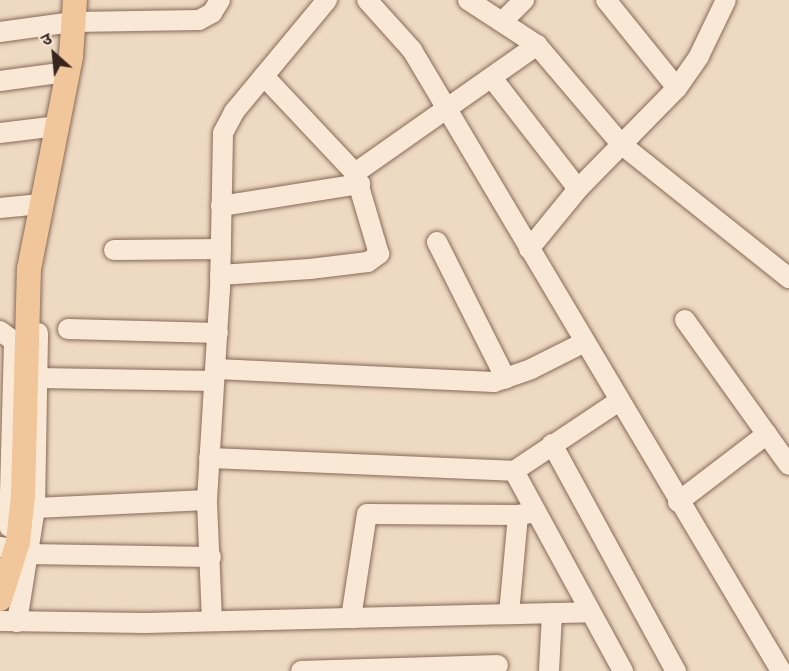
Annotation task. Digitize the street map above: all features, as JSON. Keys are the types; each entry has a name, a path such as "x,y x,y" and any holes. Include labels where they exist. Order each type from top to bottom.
{"main road":[{"path":"0,599 10,552 25,448 28,269 68,72 74,11"}],"street":[{"path":"0,32 74,11 199,20 212,14 220,0"},
{"path":"212,621 207,500 218,333 223,133 234,112 327,0"},
{"path":"367,0 412,50 678,502 782,671"},
{"path":"468,0 537,45 621,144 789,278"},
{"path":"503,21 524,0"},
{"path":"606,0 677,88"},
{"path":"529,249 578,189 677,88 699,56 713,5"},
{"path":"222,206 358,178 537,45"},
{"path":"0,81 68,72"},
{"path":"220,275 310,270 376,258 380,249 358,178 264,76"},
{"path":"492,78 578,189"},
{"path":"0,133 57,126"},
{"path":"0,208 38,214 42,240 35,508 10,552"},
{"path":"437,242 506,379"},
{"path":"114,250 221,249"},
{"path":"685,320 789,465"},
{"path":"68,329 218,333"},
{"path":"0,331 14,341 9,622 212,621 590,612"},
{"path":"39,378 215,375 482,382 506,379 585,342"},
{"path":"209,458 514,471 619,401"},
{"path":"678,502 767,434"},
{"path":"552,444 676,671"},
{"path":"514,471 527,513 590,612 624,671"},
{"path":"35,508 207,500"},
{"path":"509,614 527,513"},
{"path":"351,618 367,514 527,513"},
{"path":"10,552 211,556"},
{"path":"549,671 552,613"},
{"path":"302,671 498,665"}]}
